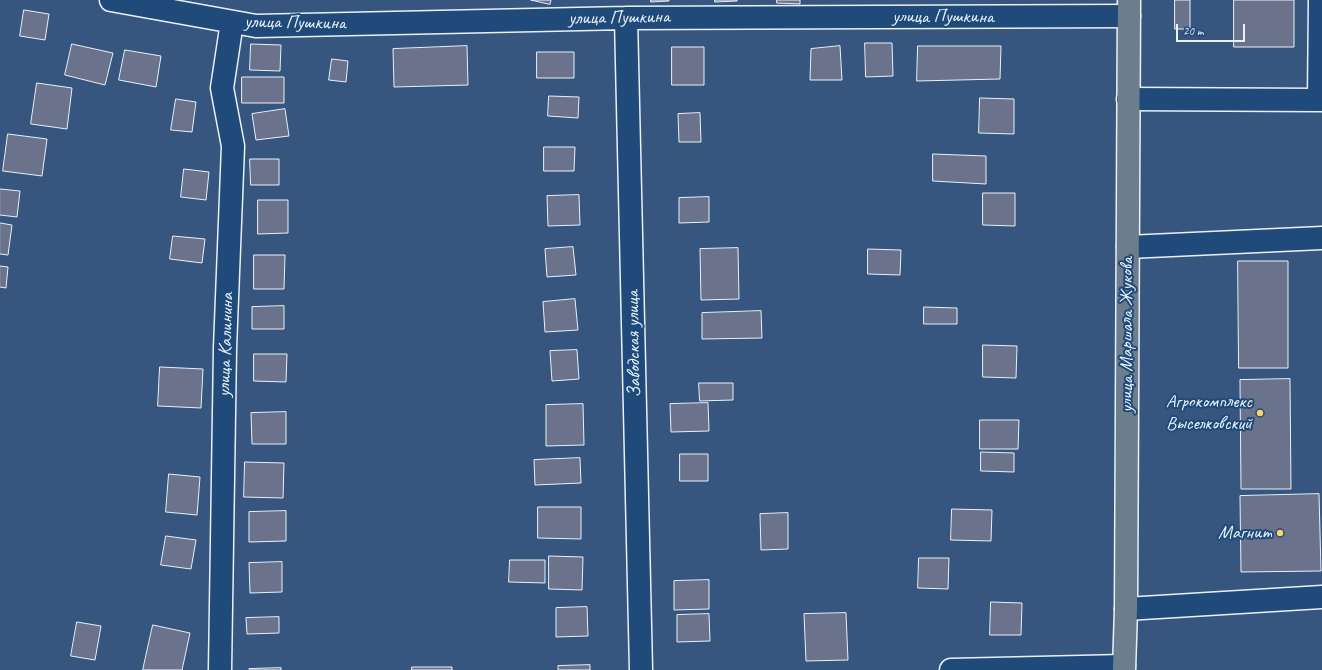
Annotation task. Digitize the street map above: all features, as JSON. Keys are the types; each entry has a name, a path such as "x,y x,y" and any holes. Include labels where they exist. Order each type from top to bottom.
{"main road":[{"name":"улица Маршала Жукова","path":"1124,668 1126,609 1129,8"}],"street":[{"name":"улица Пушкина","path":"111,0 256,26 1129,8"},
{"path":"1128,99 1320,100 1320,0"},
{"name":"Заводская улица","path":"626,18 641,670"},
{"name":"улица Калинина","path":"220,670 225,348 233,146 222,88 232,22"},
{"path":"1128,246 1322,238"},
{"path":"1126,609 1322,597"},
{"path":"951,670 1124,668"}],"building":[{"path":"531,0 551,0 550,4"},
{"path":"651,0 669,0 669,1 651,2"},
{"path":"715,0 737,0 737,1 715,2"},
{"path":"777,0 800,0 800,4 777,3"},
{"path":"1175,0 1190,0 1190,29 1175,29"},
{"path":"1234,0 1294,0 1294,47 1234,47"},
{"path":"24,10 49,14 45,40 20,36"},
{"path":"865,43 892,43 893,76 866,77"},
{"path":"72,44 113,53 105,85 65,75"},
{"path":"251,44 281,45 280,71 250,70"},
{"path":"467,46 468,85 394,87 393,49"},
{"path":"840,46 842,80 810,80 811,49"},
{"path":"918,46 1001,46 1000,79 917,81"},
{"path":"672,47 704,47 704,85 672,85"},
{"path":"125,50 161,56 156,87 119,80"},
{"path":"537,52 574,52 574,78 537,78"},
{"path":"332,59 348,61 346,82 329,80"},
{"path":"242,77 284,77 284,103 242,103"},
{"path":"37,83 72,88 67,129 31,124"},
{"path":"549,96 579,97 578,118 548,116"},
{"path":"980,98 1014,99 1014,134 979,133"},
{"path":"176,99 196,102 192,132 171,130"},
{"path":"285,109 289,136 256,140 252,114"},
{"path":"700,113 701,142 679,142 678,114"},
{"path":"8,134 47,139 42,176 3,171"},
{"path":"544,147 575,147 574,171 544,171"},
{"path":"933,154 986,156 986,184 933,181"},
{"path":"250,159 279,159 279,185 251,185"},
{"path":"184,169 209,172 206,200 181,197"},
{"path":"0,189 20,191 17,217 0,215"},
{"path":"983,193 1015,193 1015,226 983,225"},
{"path":"579,195 580,225 548,226 547,196"},
{"path":"709,197 709,222 679,223 679,198"},
{"path":"258,200 288,200 288,233 258,234"},
{"path":"0,223 12,225 8,255 0,254"},
{"path":"173,236 205,239 202,263 170,259"},
{"path":"573,247 576,275 547,277 545,249"},
{"path":"738,248 739,299 701,300 700,249"},
{"path":"868,249 901,250 900,275 868,274"},
{"path":"254,255 285,255 284,289 254,289"},
{"path":"1238,261 1288,261 1288,368 1239,368"},
{"path":"0,266 8,267 6,288 0,287"},
{"path":"575,299 578,330 545,332 543,302"},
{"path":"284,306 284,329 252,329 252,307"},
{"path":"924,307 957,308 957,324 924,324"},
{"path":"761,311 762,338 702,339 702,313"},
{"path":"983,345 1017,346 1016,378 983,377"},
{"path":"577,350 579,379 552,381 550,351"},
{"path":"254,354 287,354 286,382 254,381"},
{"path":"160,367 203,369 201,408 158,406"},
{"path":"1290,379 1291,489 1241,489 1240,380"},
{"path":"699,383 733,383 733,400 700,401"},
{"path":"708,403 709,431 671,432 670,404"},
{"path":"583,404 584,445 546,446 546,405"},
{"path":"286,412 286,444 252,444 251,413"},
{"path":"980,420 1019,420 1018,449 980,449"},
{"path":"981,452 1014,453 1014,472 981,471"},
{"path":"680,454 708,454 708,481 680,481"},
{"path":"580,458 581,483 535,485 534,460"},
{"path":"245,462 284,463 283,498 244,497"},
{"path":"169,474 200,477 197,515 166,512"},
{"name":"Магнит","path":"1319,494 1321,571 1241,572 1240,496"},
{"path":"538,507 581,507 581,539 538,538"},
{"path":"952,509 992,510 991,541 951,540"},
{"path":"286,511 286,541 249,542 249,512"},
{"path":"788,513 788,549 761,550 760,514"},
{"path":"166,536 196,540 191,569 161,565"},
{"path":"549,556 583,557 582,590 549,589"},
{"path":"919,558 949,558 948,589 918,588"},
{"path":"510,560 545,560 545,583 509,582"},
{"path":"282,562 282,592 250,593 249,563"},
{"path":"709,580 709,609 674,610 674,581"},
{"path":"991,602 1022,603 1021,635 990,635"},
{"path":"587,607 588,636 556,637 556,608"},
{"path":"846,613 848,660 806,661 804,614"},
{"path":"709,614 710,641 677,642 677,615"},
{"path":"279,617 279,633 247,634 246,618"},
{"path":"77,622 101,626 95,660 71,656"},
{"path":"153,625 190,633 182,670 143,670"},
{"path":"590,665 590,670 558,670 558,666"},
{"path":"412,667 452,667 452,670 412,670"},
{"path":"281,668 281,670 249,670 249,669"}],"place":[{"name":"Агрокомплекс Выселковский","path":"1260,413"},
{"name":"Магнит","path":"1280,533"}]}
